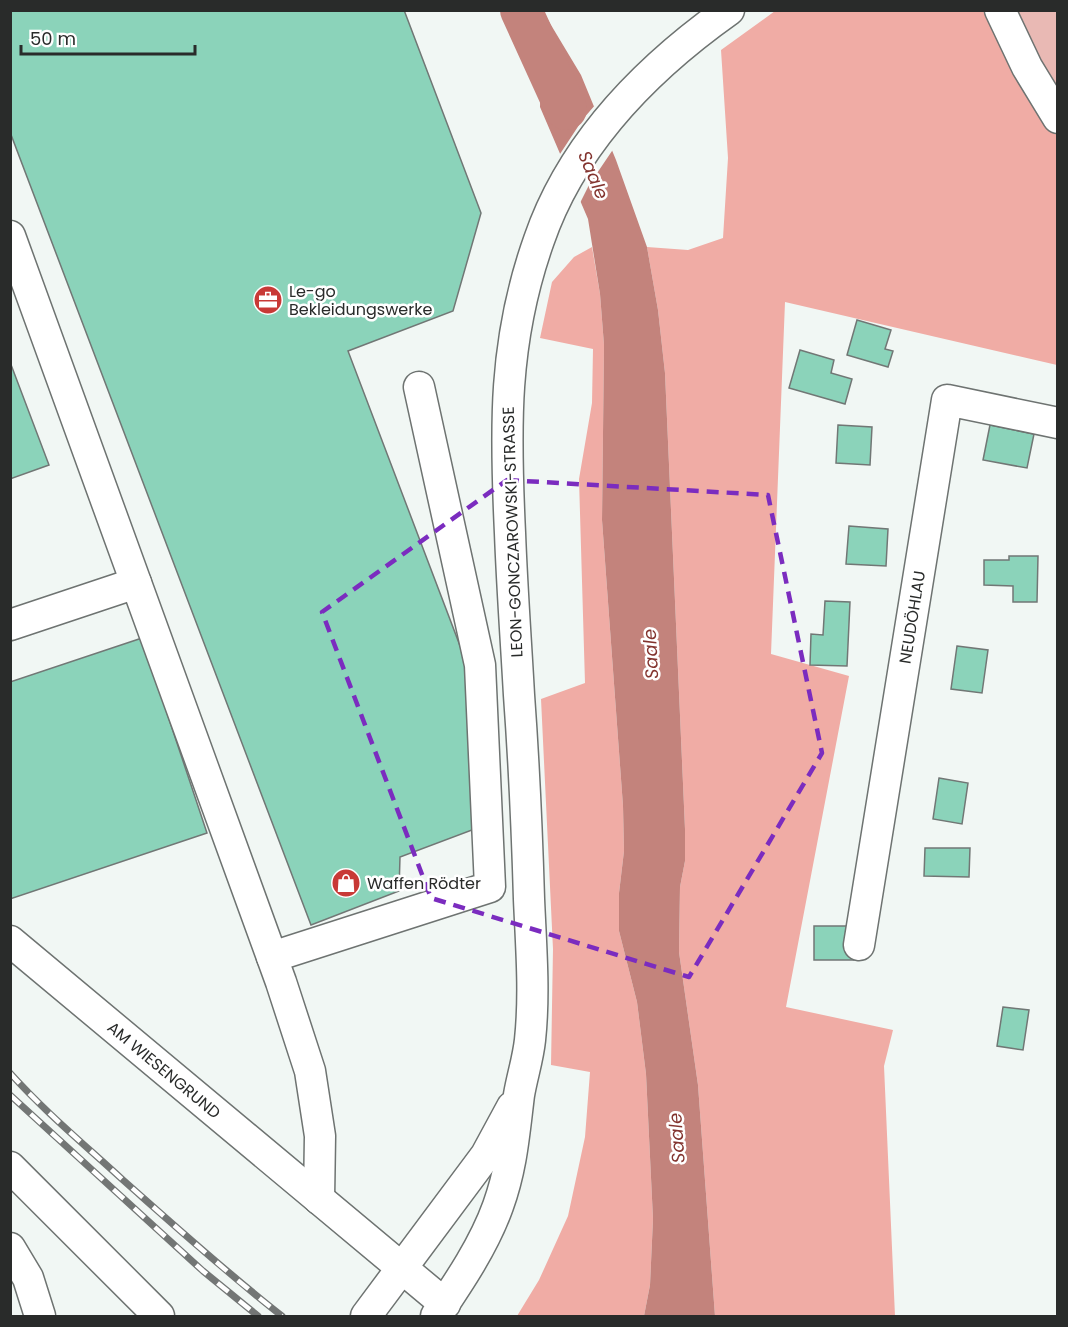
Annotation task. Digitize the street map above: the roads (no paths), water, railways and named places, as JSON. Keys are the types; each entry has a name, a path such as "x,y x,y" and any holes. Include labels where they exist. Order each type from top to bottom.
{"street":[{"name":"LEON-GONCZAROWSKI-STRASSE","path":"440,1310 472,1260 497,1208 512,1157 519,1094 530,1042 532,965 524,759 513,611 506,425 508,378 525,286 539,238 559,196 598,131 643,81 729,10"},
{"path":"1000,10 1027,67 1058,118"},
{"path":"10,236 277,970 310,1071 320,1136 319,1199"},
{"path":"277,970 490,887 480,665 419,387"},
{"name":"NEUDÖHLAU","path":"859,945 947,400 1058,423"},
{"path":"10,625 136,583"},
{"name":"AM WIESENGRUND","path":"10,940 403,1268 440,1310"},
{"name":"LEON-GONCZAROWSKI-STRASSE","path":"366,1317 486,1155 519,1094"},
{"path":"10,1167 159,1317"},
{"path":"10,1248 28,1278 40,1317"}],"water":[{"path":"542,10 581,75 616,160 647,247 658,310 665,373 685,829 685,861 680,887 679,952 698,1085 715,1316 644,1316 650,1285 653,1219 646,1074 637,1002 619,931 619,893 624,851 623,806 602,520 604,345 600,294 588,219 540,107"}],"waterway":[{"name":"Saale","path":"521,10 566,109"}],"railway":[{"path":"10,1073 51,1115 123,1180 282,1316"},
{"path":"10,1095 203,1271 258,1316"}],"place":[{"name":"Le-go Bekleidungswerke","path":"268,300"},
{"name":"Waffen Rödter","path":"346,883"}]}
